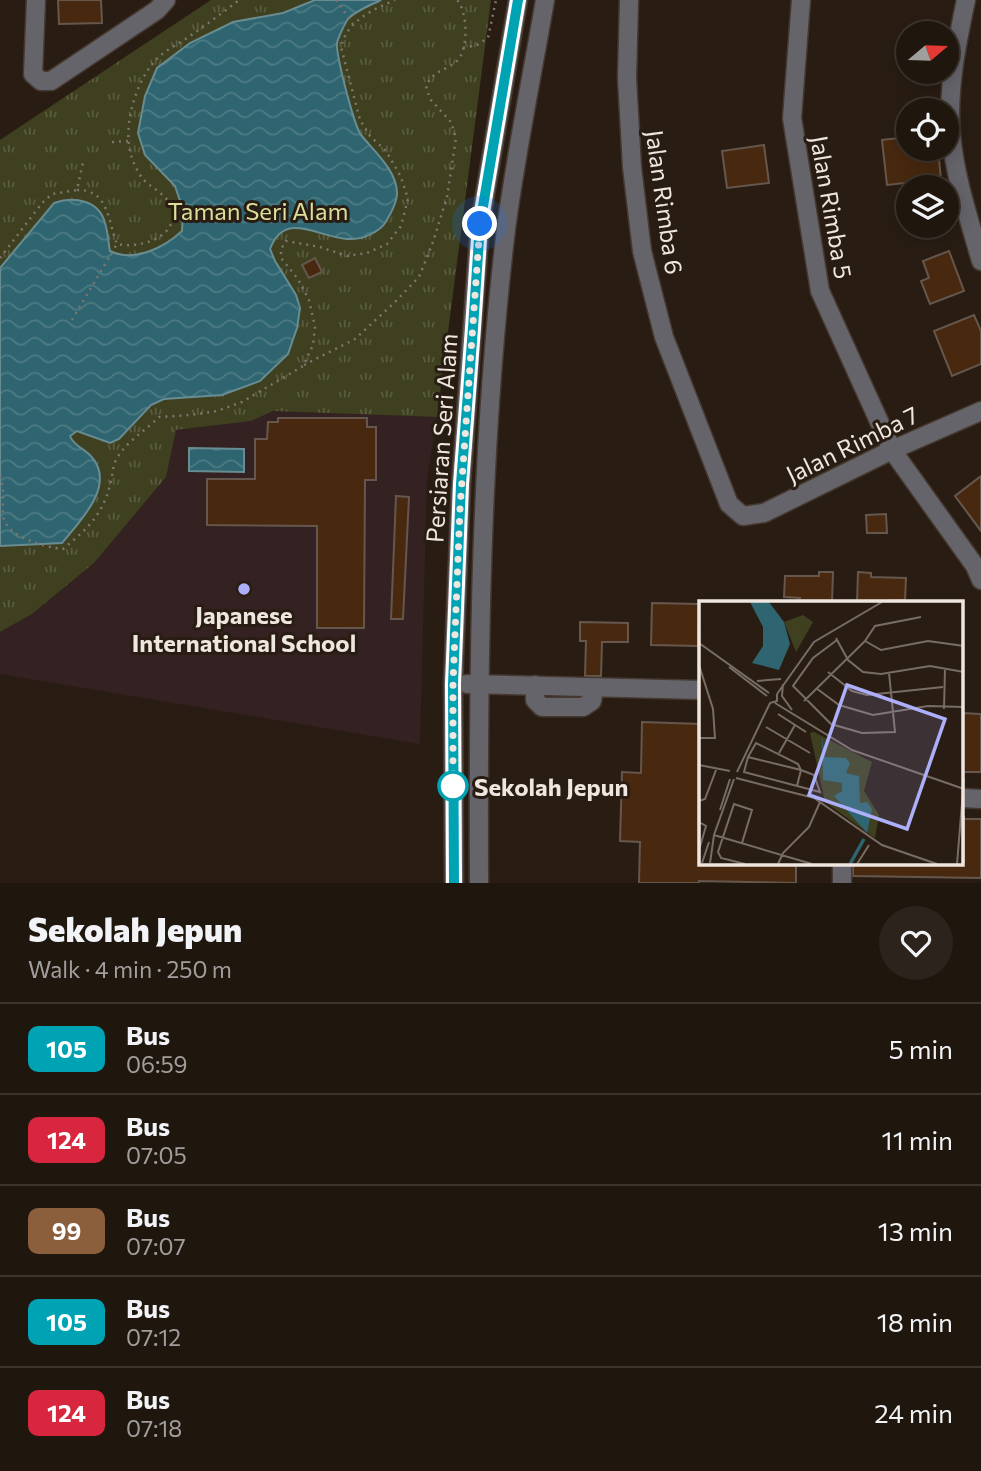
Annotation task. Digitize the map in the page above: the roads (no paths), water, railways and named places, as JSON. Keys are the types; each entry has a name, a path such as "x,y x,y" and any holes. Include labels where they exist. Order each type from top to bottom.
{"street":[{"path":"36,0 33,74 41,81 51,81 158,10 166,1"},
{"name":"Persiaran Seri Alam","path":"454,883 453,684 461,484 480,224 518,0"},
{"name":"Persiaran Seri Alam","path":"480,883 478,684 485,471 506,228 545,0"},
{"name":"Jalan Rimba 6","path":"629,0 626,78 632,167 642,250 664,337 729,504 743,516"},
{"name":"Jalan Rimba 5","path":"801,0 792,118 820,291 892,450 975,566 981,580"},
{"path":"966,0 954,55 951,132 960,190 981,261"},
{"name":"Jalan Rimba 7","path":"743,516 764,513 892,450 981,411"},
{"path":"453,684 699,690"}],"water":[{"path":"315,0 381,0 348,19 337,43 337,50 358,129 389,169 396,185 396,201 384,225 358,239 344,239 301,228 289,229 278,235 270,249 296,295 300,308 297,328 288,354 260,381 222,395 164,399 151,405 119,439 110,443 77,431 70,436 98,466 100,478 98,490 86,513 62,543 0,546 0,268 54,203 62,201 77,200 97,209 105,223 110,251 119,254 149,252 182,231 183,210 175,186 145,155 138,133 145,96 157,68 190,43 233,22 283,13"},
{"path":"189,448 244,449 244,472 189,471"}],"place":[{"name":"Japanese International School","path":"244,589"},
{"name":"Sekolah Jepun","path":"453,786"}],"park label":[{"name":"Taman Seri Alam","path":"258,210"}]}
